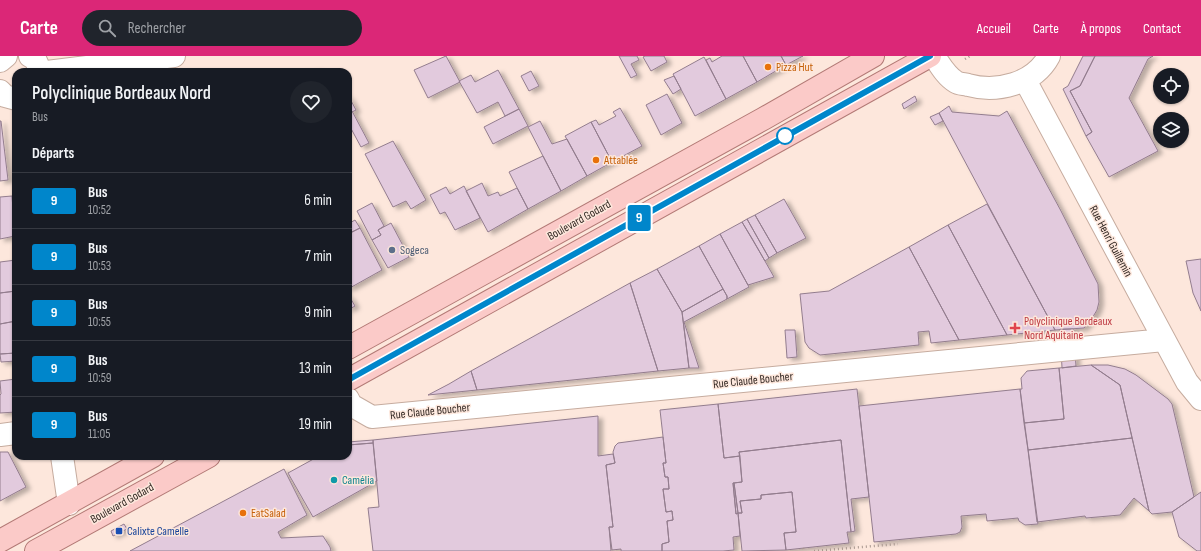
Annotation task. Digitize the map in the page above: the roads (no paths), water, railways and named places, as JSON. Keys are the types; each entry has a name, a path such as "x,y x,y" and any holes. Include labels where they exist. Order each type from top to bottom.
{"main road":[{"path":"352,378 930,56"},
{"name":"Boulevard Godard","path":"352,346 756,122 869,57"},
{"path":"0,541 146,460"},
{"name":"Boulevard Godard","path":"36,551 202,460"}],"street":[{"path":"0,61 6,56"},
{"path":"30,56 35,59 40,68"},
{"path":"79,68 174,56"},
{"path":"934,56 944,70 957,82 977,88 1001,88 1025,80 1044,65 1049,56"},
{"name":"Rue Henri Guillemin","path":"1025,80 1187,382 1201,399"},
{"path":"0,91 5,96 12,98"},
{"name":"Rue Claude Boucher","path":"352,406 372,417 1164,340"},
{"path":"0,435 12,434"},
{"path":"63,460 69,504"}],"place":[{"name":"Pizza Hut","path":"768,67"},
{"name":"Attablée","path":"596,160"},
{"name":"Sogeca","path":"392,250"},
{"name":"Polyclinique Bordeaux Nord Aquitaine","path":"1015,328"},
{"name":"Camélia","path":"334,480"},
{"name":"EatSalad","path":"243,513"},
{"name":"Calixte Camelle","path":"119,531"}]}
